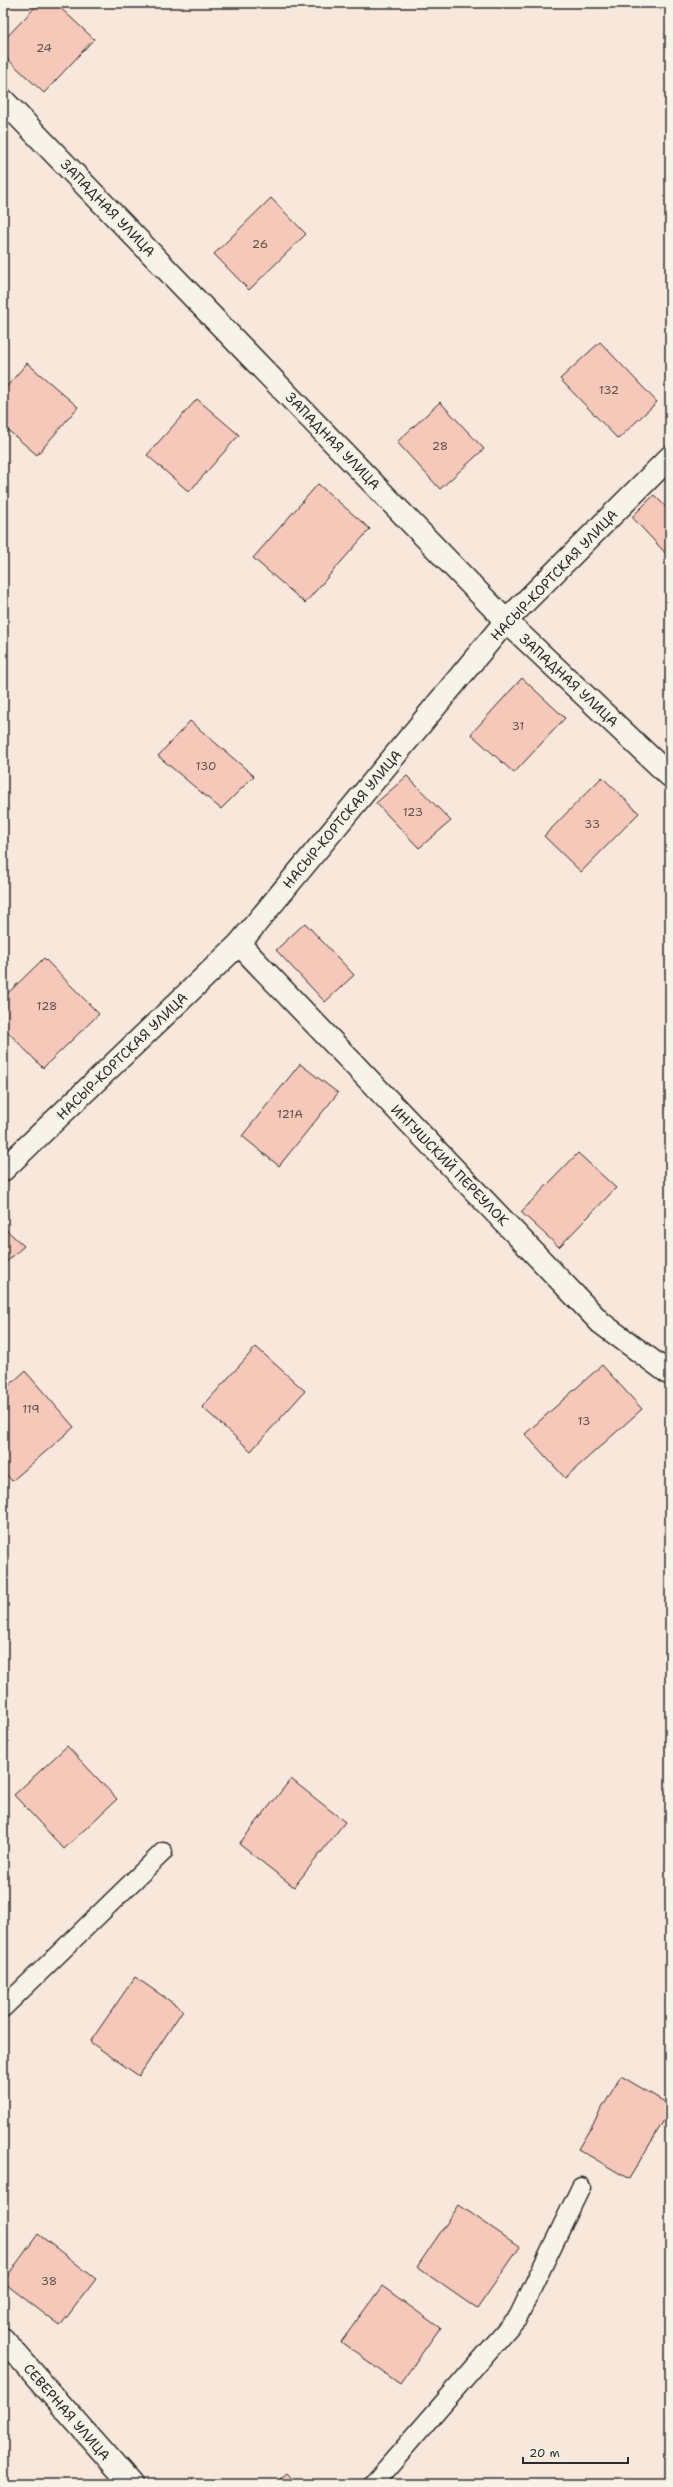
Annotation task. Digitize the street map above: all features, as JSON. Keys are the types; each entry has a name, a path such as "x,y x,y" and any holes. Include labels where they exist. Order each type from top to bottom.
{"street":[{"name":"ЗАПАДНАЯ УЛИЦА","path":"3,100 506,621 670,776"},
{"name":"НАСЫР-КОРТСКАЯ УЛИЦА","path":"3,1170 239,944 506,621 670,457"},
{"name":"ИНГУШСКИЙ ПЕРЕУЛОК","path":"239,944 601,1323 670,1374"},
{"name":"СЕВЕРНАЯ УЛИЦА","path":"3,2339 131,2484"}],"lane":[{"path":"3,2008 163,1852"},
{"path":"373,2484 518,2316 581,2188"}],"building":[{"path":"39,3 55,3 94,39 44,93 3,55 3,41"},
{"path":"271,198 306,234 249,290 214,254"},
{"path":"600,342 657,402 618,439 560,379"},
{"path":"27,363 78,407 37,455 3,426 3,391"},
{"path":"197,399 239,435 189,492 147,455"},
{"path":"440,402 484,449 440,489 397,442"},
{"path":"318,484 370,529 305,603 253,558"},
{"path":"654,495 670,511 670,558 632,517"},
{"path":"522,678 565,718 514,773 471,734"},
{"path":"190,721 254,776 221,809 158,756"},
{"path":"407,776 451,821 419,848 376,803"},
{"path":"602,777 639,813 581,872 544,836"},
{"path":"305,923 354,975 325,1002 276,950"},
{"path":"44,958 99,1014 43,1068 3,1027 3,998"},
{"path":"300,1064 338,1093 279,1166 242,1136"},
{"path":"578,1153 616,1188 559,1247 521,1212"},
{"path":"3,1227 24,1246 3,1265"},
{"path":"256,1347 305,1391 251,1451 202,1407"},
{"path":"602,1365 642,1409 565,1478 525,1434"},
{"path":"25,1371 74,1427 12,1481 3,1471 3,1391"},
{"path":"67,1746 117,1799 64,1849 14,1795"},
{"path":"291,1779 345,1822 294,1887 239,1844"},
{"path":"135,1977 183,2010 139,2076 90,2042"},
{"path":"621,2076 670,2105 670,2110 629,2179 578,2149"},
{"path":"459,2205 520,2247 477,2309 417,2267"},
{"path":"38,2234 96,2279 60,2326 3,2282"},
{"path":"382,2286 440,2328 400,2384 341,2342"},
{"path":"287,2473 297,2484 274,2484"}]}
